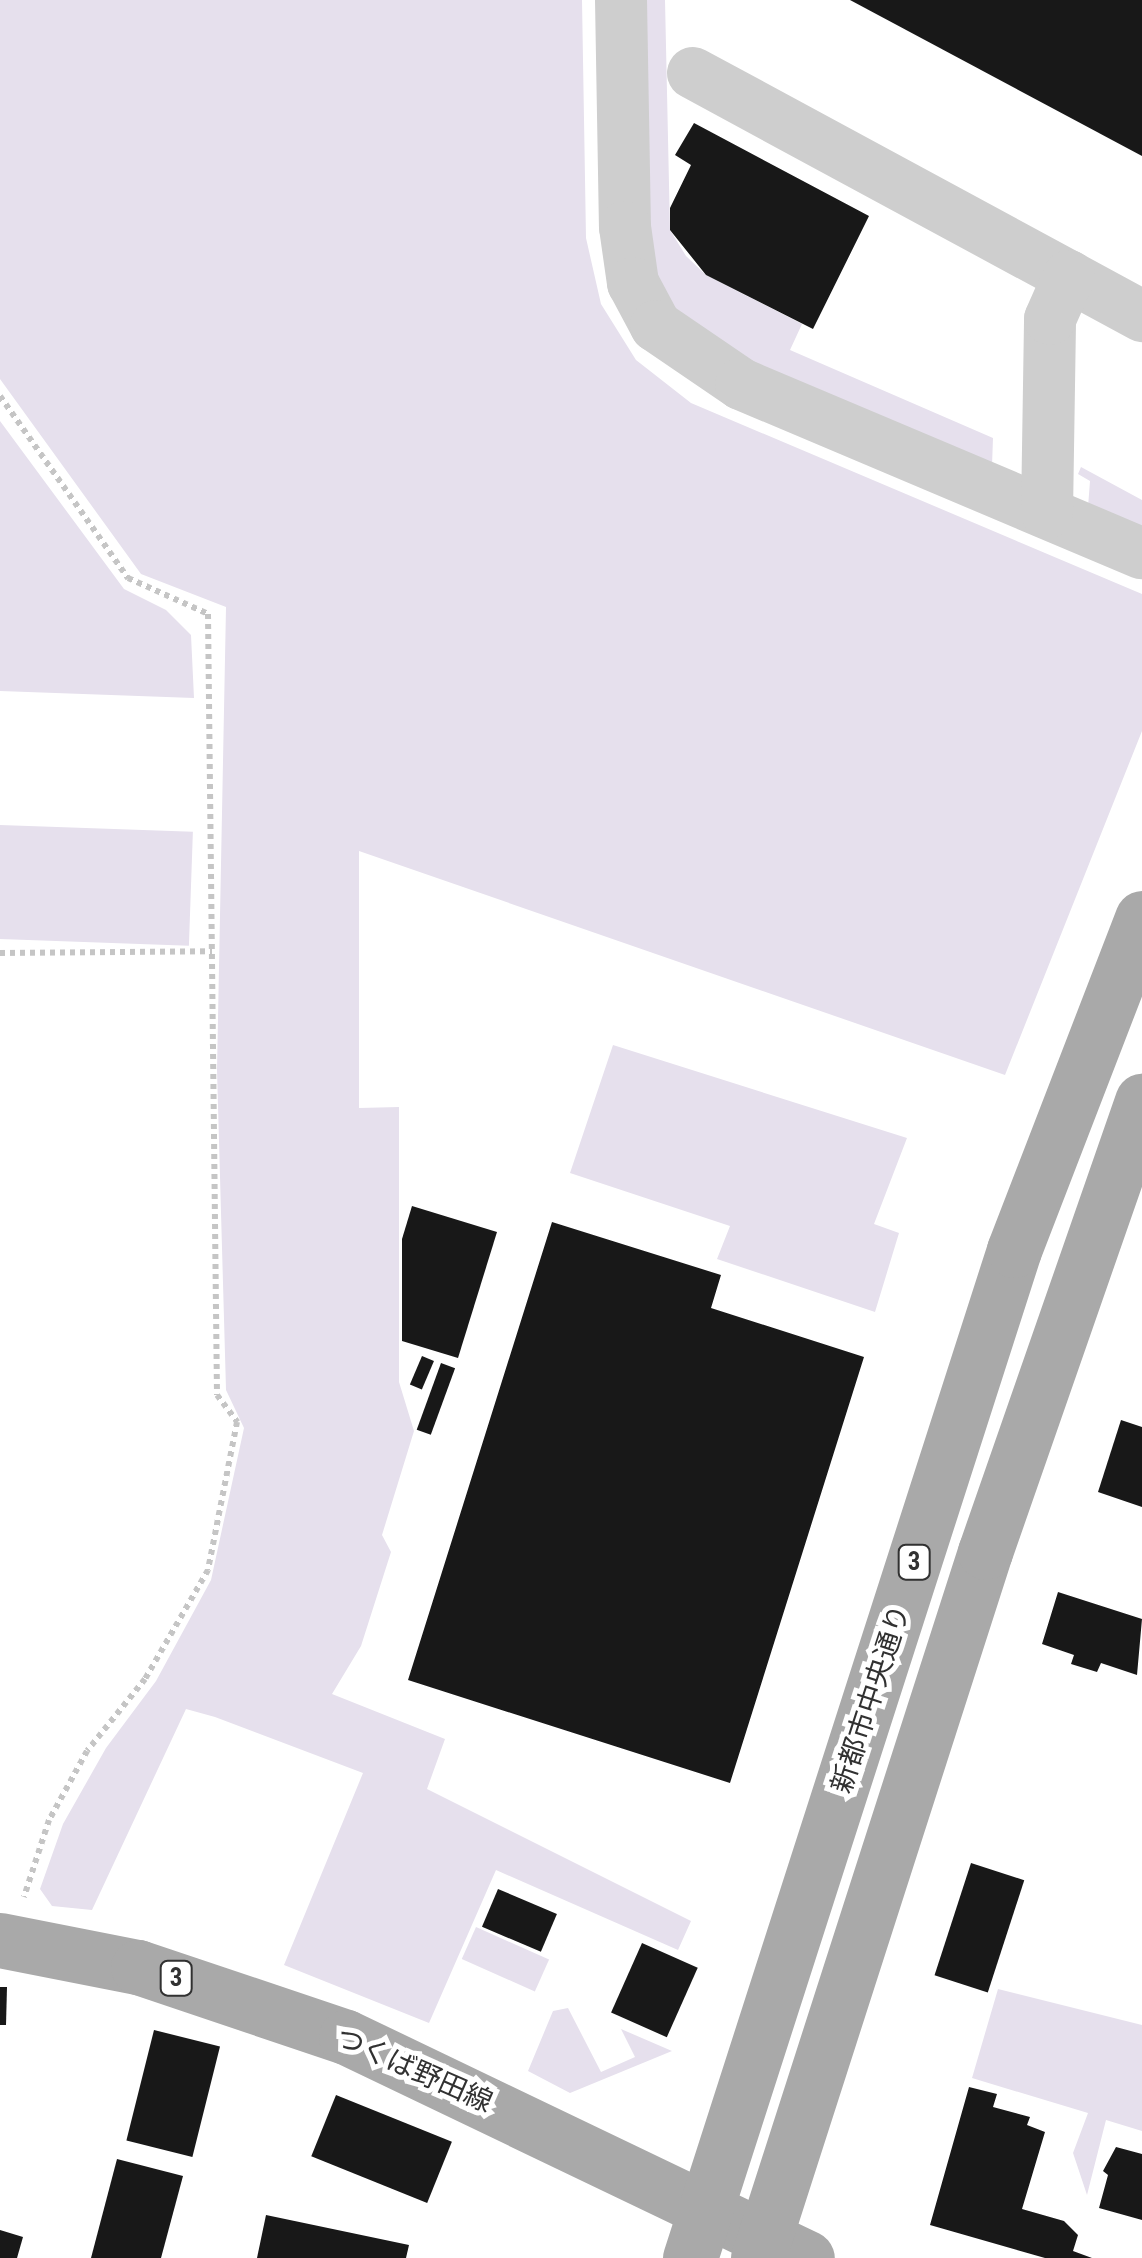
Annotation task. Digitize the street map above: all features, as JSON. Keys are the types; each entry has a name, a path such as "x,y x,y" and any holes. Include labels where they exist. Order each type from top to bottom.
{"main road":[{"name":"新都市中央通り","path":"697,2236 1014,1250 1078,1069 1142,918"},
{"name":"3","path":"776,2252 985,1552 1142,1101"},
{"name":"つくば野田線","path":"5,1940 138,1967 346,2037 697,2236 776,2252"}],"street":[{"path":"622,0 624,227 632,283 656,326 741,384 1142,553"},
{"path":"693,73 1142,316"},
{"path":"1046,513 1050,319 1068,276"}],"path":[{"path":"0,396 128,578 208,614 218,1395 237,1422 208,1570 145,1679 87,1750 59,1802 5,1940"},
{"path":"0,953 212,951"}],"shaded area":[{"path":"0,0 582,0 586,238 601,304 636,360 691,403 1142,594 1142,731 1005,1075 359,851 359,1108 399,1107 399,1382 414,1431 382,1535 391,1552 361,1646 332,1694 445,1739 427,1789 691,1921 678,1950 496,1870 429,2023 284,1965 363,1773 215,1717 186,1709 92,1910 52,1906 40,1889 63,1824 106,1748 156,1681 211,1580 244,1428 226,1390 217,1070 226,607 141,574 0,379"},
{"path":"641,0 665,0 670,230 686,256 706,275 802,324 790,350 993,438 992,466 725,351 678,320 656,284 644,235"},
{"path":"0,421 124,589 166,610 191,635 194,698 0,691"},
{"path":"1081,467 1142,500 1142,530 1088,507 1090,481 1078,474"},
{"path":"0,825 193,832 189,946 0,939"},
{"path":"613,1045 907,1138 874,1224 899,1233 875,1312 717,1259 730,1226 570,1173"},
{"path":"476,1927 549,1960 535,1992 462,1959"},
{"path":"998,1989 1142,2025 1142,2131 1106,2120 1087,2195 1073,2153 1088,2113 972,2078"},
{"path":"568,2008 601,2072 635,2057 621,2029 672,2051 570,2093 528,2071 553,2011"}],"building":[{"path":"850,0 1142,0 1142,156"},
{"path":"694,123 869,216 813,329 706,275 670,230 670,208 691,165 675,155"},
{"path":"412,1206 497,1232 458,1358 402,1341 402,1239"},
{"path":"552,1222 721,1275 711,1308 864,1357 730,1783 408,1680"},
{"path":"422,1356 434,1361 422,1390 410,1385"},
{"path":"441,1363 455,1368 431,1435 417,1430"},
{"path":"1121,1420 1142,1427 1142,1507 1098,1492"},
{"path":"1058,1592 1142,1619 1137,1675 1101,1663 1097,1672 1071,1664 1074,1655 1042,1644"},
{"path":"971,1863 1024,1880 988,1993 935,1975"},
{"path":"498,1889 557,1914 541,1952 482,1927"},
{"path":"642,1943 698,1968 667,2037 611,2012"},
{"path":"0,1987 7,1987 6,2025 0,2025"},
{"path":"154,2030 220,2046 192,2157 126,2141"},
{"path":"969,2087 997,2094 993,2107 1030,2117 1027,2125 1045,2132 1022,2209 1064,2221 1078,2235 1073,2251 1092,2258 1045,2258 930,2225"},
{"path":"336,2095 452,2142 427,2203 311,2156"},
{"path":"1116,2147 1142,2154 1142,2220 1099,2208 1108,2175 1103,2171"},
{"path":"117,2159 183,2176 161,2258 91,2258"},
{"path":"266,2215 409,2245 406,2258 257,2258"},
{"path":"0,2230 23,2237 17,2258 0,2258"}]}
